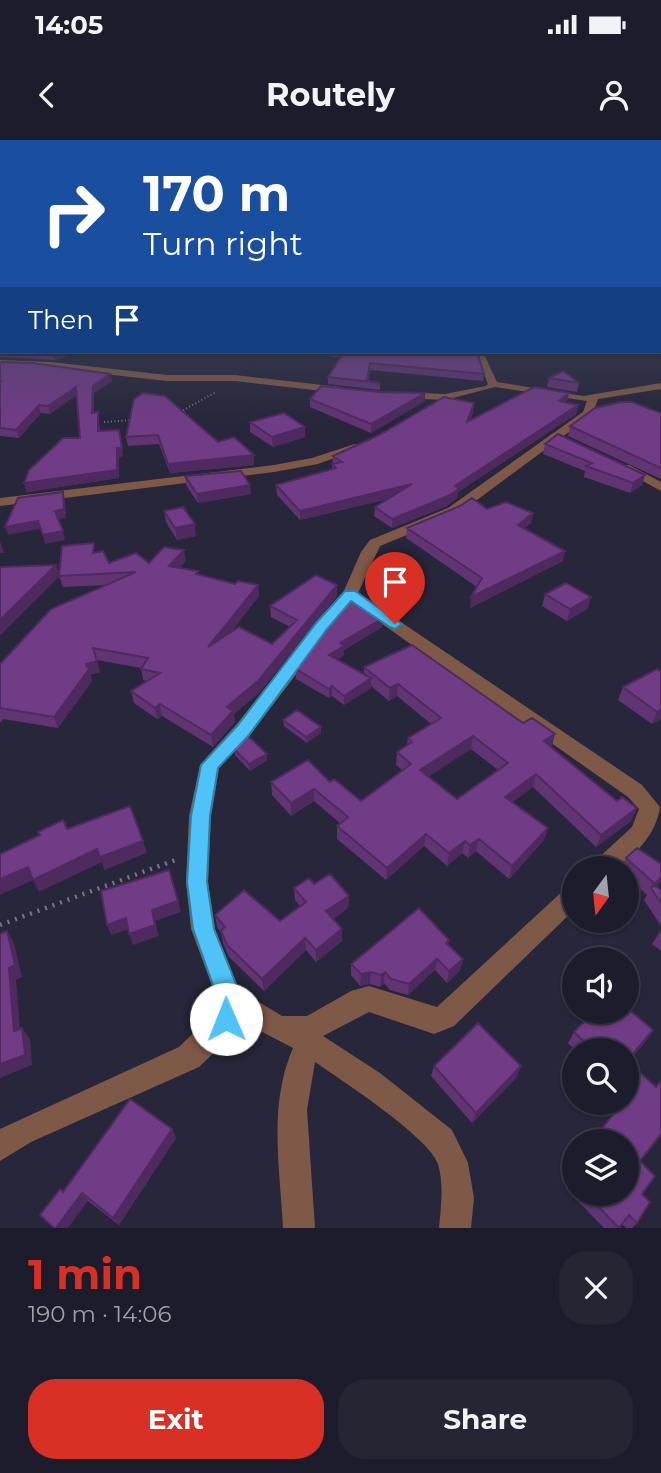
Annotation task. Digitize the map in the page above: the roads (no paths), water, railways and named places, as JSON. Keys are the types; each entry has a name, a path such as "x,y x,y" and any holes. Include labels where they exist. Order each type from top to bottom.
{"street":[{"path":"480,354 494,384"},
{"path":"0,363 74,367 167,378 235,378 358,391"},
{"path":"393,394 445,397 480,391 494,384 554,396 593,398 659,391"},
{"path":"428,408 445,397"},
{"path":"0,1146 21,1132 189,1057 217,1032 226,1019 230,999 204,929 197,853 204,785 210,765 243,730 322,626 350,594 368,552 375,544 453,511 560,438 588,413 593,398"},
{"path":"0,502 193,477 286,469 363,443"},
{"path":"607,460 661,487"},
{"path":"636,473 661,472"},
{"path":"350,594 635,791 650,807 650,819 643,830 616,856"},
{"path":"299,1228 293,1115 302,1038 360,1000 377,1000 434,1021 445,1017 562,906"},
{"path":"230,999 270,1026 302,1038 370,1083 442,1140 453,1163 458,1198 455,1228"}]}
